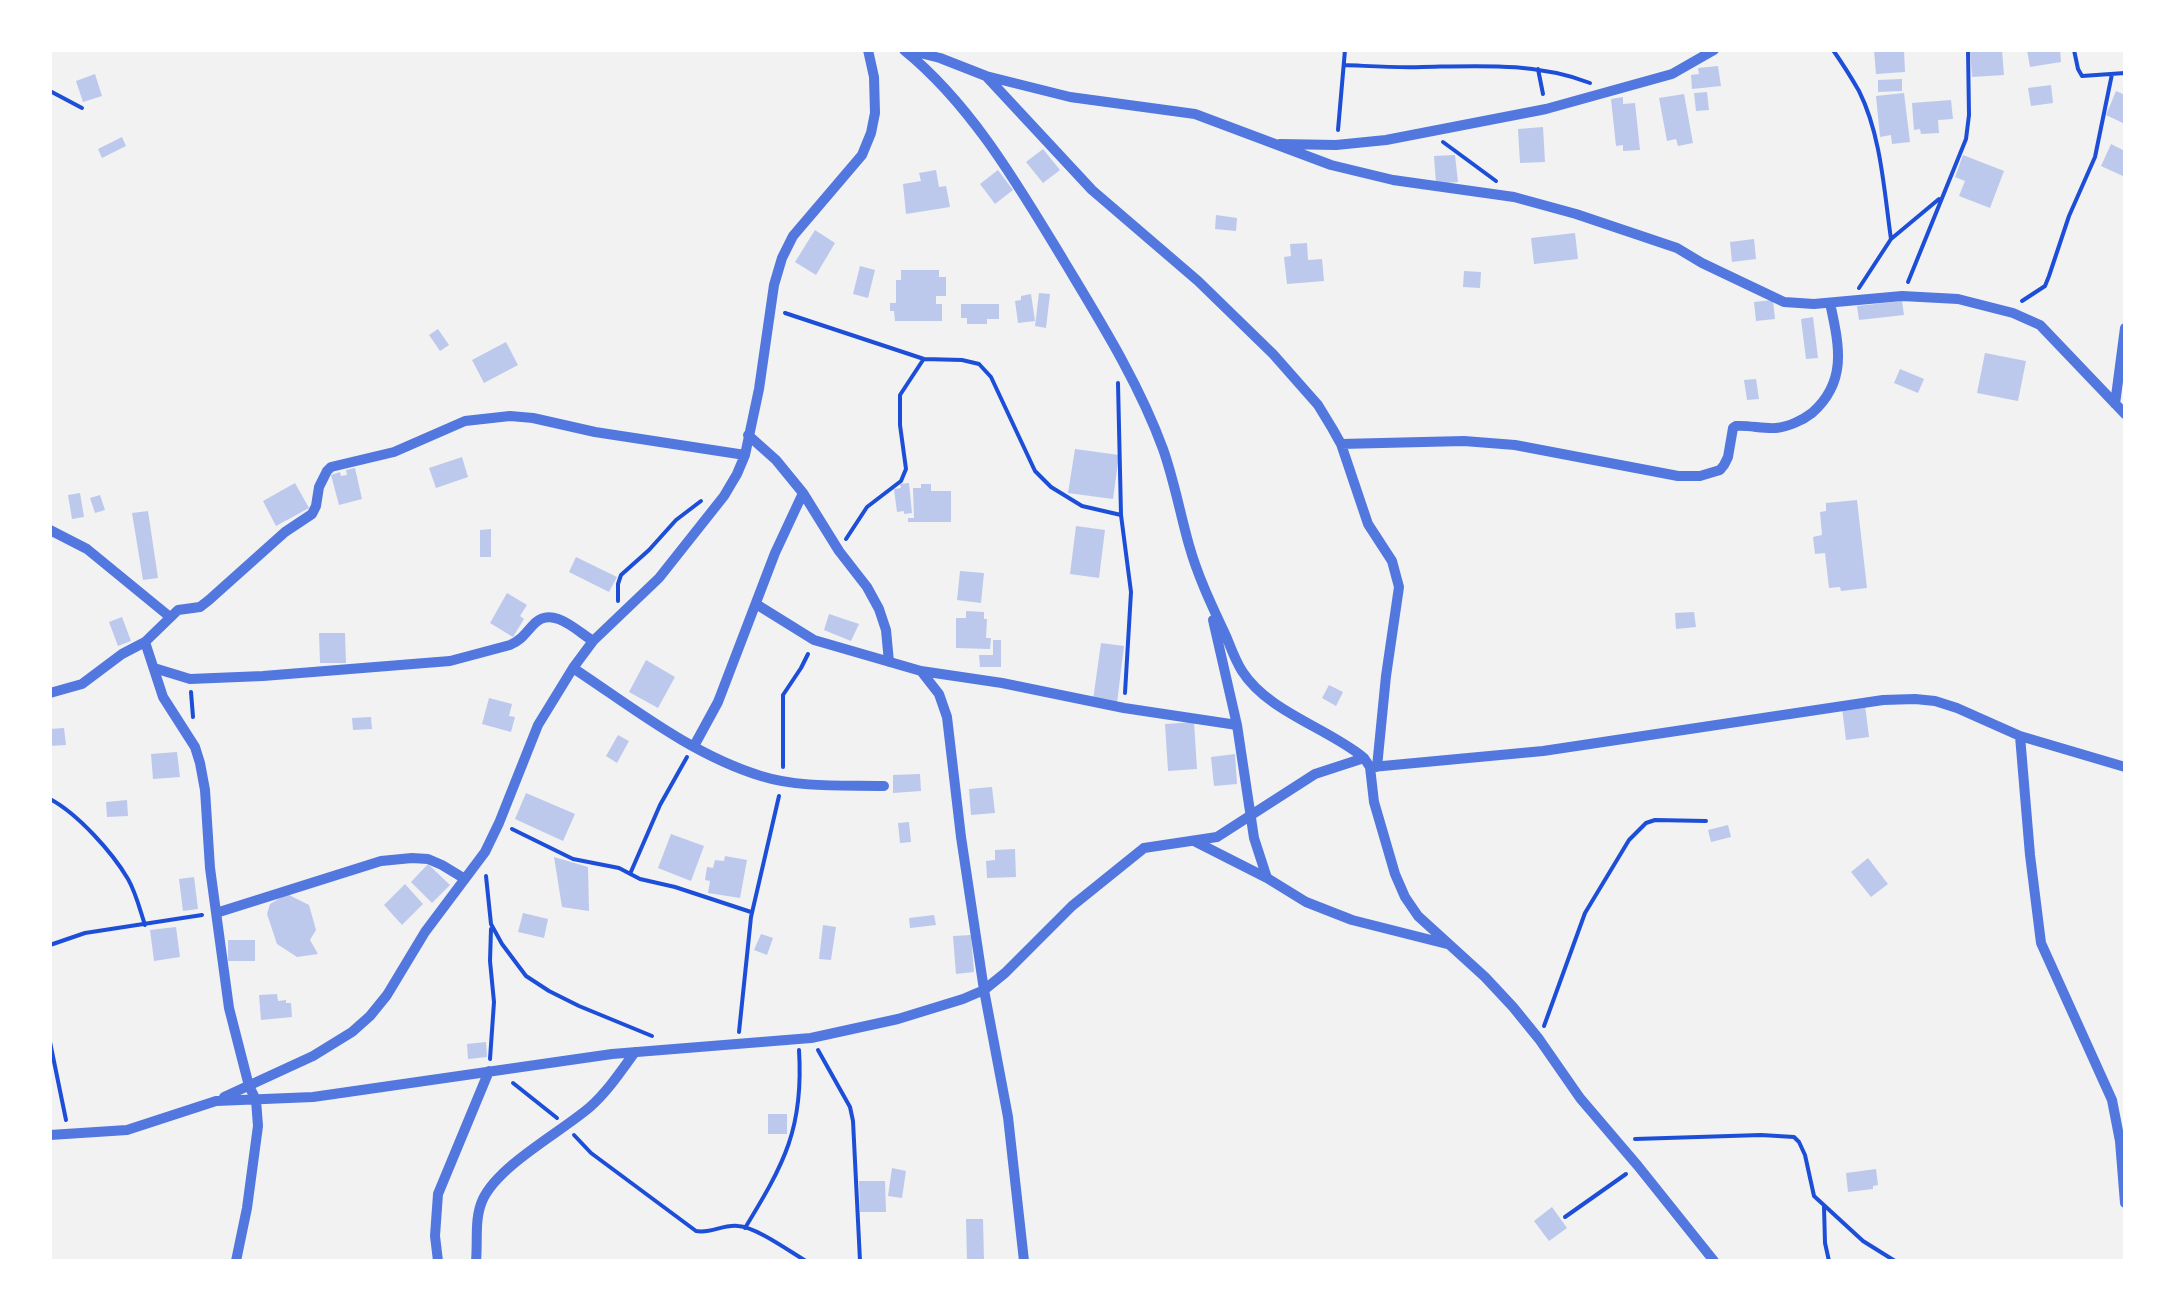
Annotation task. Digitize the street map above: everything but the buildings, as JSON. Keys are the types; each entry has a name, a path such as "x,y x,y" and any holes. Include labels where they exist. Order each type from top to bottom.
{"street":[{"path":"50,1134 127,1130 216,1101 312,1056 352,1032 388,994 426,932 485,852 538,724 573,668 593,641 658,578 737,474 762,373 774,286 782,258 793,236 862,155 870,133 874,77 868,50"},
{"path":"906,50 1070,97 1195,114 1331,165 1393,180 1514,197 1677,248 1784,302 1830,303 1902,296 1958,299 2013,313 2049,334 2125,414"},
{"path":"906,50 952,98 1002,162 1142,398 1163,451 1208,602 1237,725 1250,815 1267,878"},
{"path":"1272,144 1336,145 1386,140 1546,108 1672,74 1714,50"},
{"path":"986,76 1092,190 1198,281 1318,404 1341,444 1368,524 1392,562 1399,587 1370,764 1374,802 1405,897 1418,916 1494,987 1539,1039 1580,1098 1714,1261"},
{"path":"1341,444 1464,441 1516,445 1678,476 1713,474 1724,465 1736,426 1776,428 1790,424 1807,417 1825,400 1837,376 1830,303"},
{"path":"2115,404 2125,328"},
{"path":"50,692 82,684 145,642 180,609 200,607 210,600 285,532 312,514 319,487 332,467 394,452 465,422 510,416 744,455"},
{"path":"748,434 776,460 803,494 839,552 867,587 886,630 889,662"},
{"path":"694,746 718,702 774,553 803,494"},
{"path":"51,533 86,549 170,618"},
{"path":"1208,602 1240,669 1253,686 1370,764"},
{"path":"756,604 814,640 921,671 1237,725"},
{"path":"154,668 190,679 450,661 519,641 537,621 548,617 560,619 593,641"},
{"path":"145,642 169,710 195,747 205,790 210,868 229,1008 256,1100 258,1126 236,1261"},
{"path":"573,668 694,746 761,776 884,786"},
{"path":"921,671 938,694 947,716 984,990 1013,1150 1024,1261"},
{"path":"216,1101 312,1098 635,1052 804,1038 898,1019 984,990 1072,906 1139,851 1150,846 1217,838 1315,774 1370,764 1542,751 1883,700 1915,699 1958,708 2020,736 2125,767"},
{"path":"2020,736 2041,943 2112,1100 2125,1203"},
{"path":"1196,841 1306,902 1352,920 1448,944"},
{"path":"216,913 381,862 428,859 465,879"},
{"path":"476,1261 477,1221 488,1190 532,1150 594,1103 635,1052"},
{"path":"438,1261 438,1194 492,1071"}],"path":[{"path":"1336,145 1345,50"},
{"path":"1833,50 1870,119 1891,239"},
{"path":"1902,296 1966,139 1968,50"},
{"path":"2074,50 2082,76 2125,73"},
{"path":"1344,65 1473,64 1538,69 1608,90"},
{"path":"1538,69 1546,108"},
{"path":"2013,313 2022,301 2045,286 2094,157 2112,74"},
{"path":"50,91 82,108"},
{"path":"1430,132 1514,197"},
{"path":"1851,300 1891,239 1943,196"},
{"path":"771,309 924,358 978,364 991,377 1035,471 1052,488 1082,506 1121,514"},
{"path":"1118,354 1121,514 1131,592 1124,708"},
{"path":"839,552 867,507 905,476 900,396 924,358"},
{"path":"622,614 617,593 621,575 676,520 705,498"},
{"path":"738,1042 752,912 782,780 783,695 814,640"},
{"path":"190,679 195,747"},
{"path":"630,874 660,805 694,746"},
{"path":"50,798 82,824 128,879 146,925"},
{"path":"1539,1039 1585,913 1629,840 1655,820 1706,821"},
{"path":"499,822 573,860 619,868 640,879 752,912"},
{"path":"485,852 494,1002 492,1071 548,1110 591,1153 696,1230 709,1232 739,1226 806,1261"},
{"path":"50,945 84,933 216,913"},
{"path":"491,924 526,976 549,991 679,1048"},
{"path":"745,1228 773,1182 795,1129 804,1038"},
{"path":"804,1038 850,1107 856,1142 860,1261"},
{"path":"50,1042 68,1134"},
{"path":"1616,1140 1783,1134 1794,1137 1805,1154 1814,1196 1863,1241 1895,1261"},
{"path":"1565,1217 1638,1166"},
{"path":"1824,1206 1829,1261"}]}
